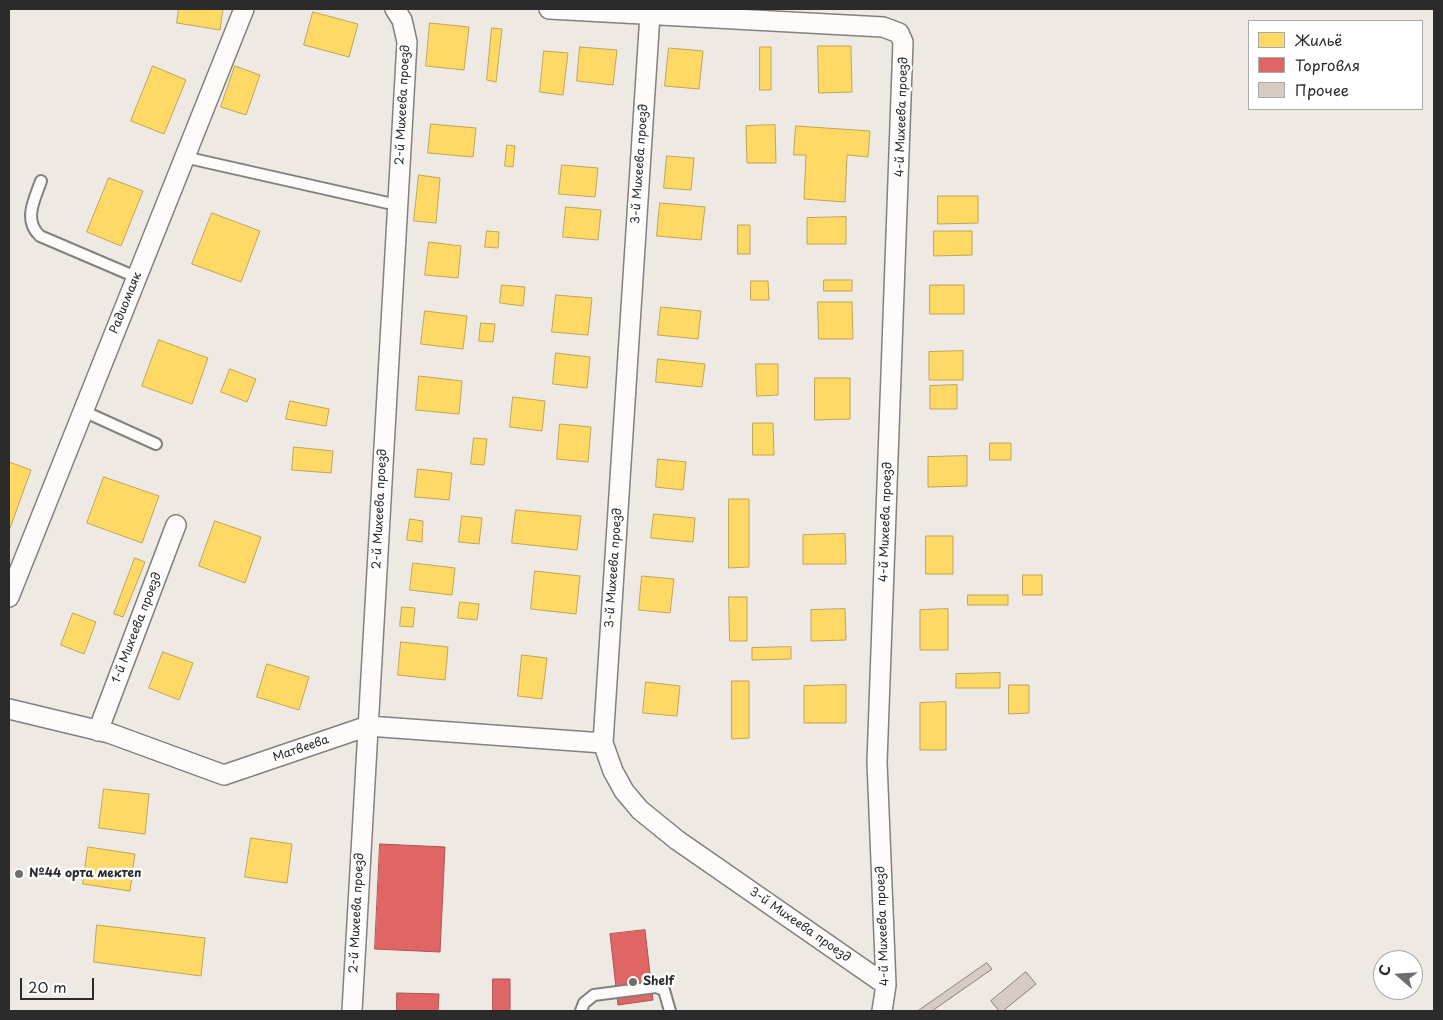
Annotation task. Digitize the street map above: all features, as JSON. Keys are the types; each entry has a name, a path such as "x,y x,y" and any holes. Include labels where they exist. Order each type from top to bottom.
{"street":[{"name":"Радиомаяк","path":"9,597 244,9"},
{"name":"2-й Михеева проезд","path":"352,1011 407,42 402,20 395,9"},
{"path":"549,9 650,14"},
{"name":"4-й Михеева проезд","path":"650,14 883,27 899,33 905,50 877,762 886,985 882,1011"},
{"name":"3-й Михеева проезд","path":"650,14 602,743 613,771 624,791 640,810 677,840 886,985"},
{"name":"1-й Михеева проезд","path":"98,731 176,525"},
{"name":"Матвеева","path":"9,709 98,731 224,774 368,726 602,743"}],"lane":[{"path":"184,157 398,205"},
{"path":"41,181 30,218 32,229 40,236 136,277"},
{"path":"83,411 156,444"},
{"path":"581,1011 584,1003 594,995 656,987 664,990 670,1011"}],"building: Жильё":[{"path":"179,9 223,9 220,30 177,23"},
{"path":"313,12 358,24 349,57 304,45"},
{"path":"430,23 469,27 464,70 426,66"},
{"path":"492,28 502,29 496,82 487,80"},
{"path":"818,46 851,46 852,92 819,93"},
{"path":"580,47 617,50 613,85 577,81"},
{"path":"760,47 771,47 771,90 760,90"},
{"path":"669,48 703,51 699,89 665,86"},
{"path":"544,51 568,53 563,95 540,92"},
{"path":"153,66 186,80 164,134 131,121"},
{"path":"235,66 260,75 246,115 221,107"},
{"path":"431,124 476,128 473,157 428,153"},
{"path":"775,125 776,163 747,163 746,126"},
{"path":"796,126 870,131 868,157 847,155 845,202 804,199 806,155 794,155"},
{"path":"507,145 515,146 513,167 505,166"},
{"path":"667,156 694,158 691,190 664,188"},
{"path":"562,165 598,168 595,197 559,194"},
{"path":"419,175 440,178 436,223 414,221"},
{"path":"109,178 143,191 121,246 87,232"},
{"path":"938,196 978,196 978,223 938,224"},
{"path":"660,203 705,207 701,240 657,236"},
{"path":"566,207 601,210 598,240 563,237"},
{"path":"212,213 260,231 241,282 192,264"},
{"path":"846,217 846,244 807,244 807,218"},
{"path":"738,225 750,225 750,254 738,254"},
{"path":"487,231 499,232 498,248 485,247"},
{"path":"934,231 972,231 972,255 934,256"},
{"path":"429,242 461,246 458,278 425,275"},
{"path":"824,280 852,280 852,291 824,291"},
{"path":"751,281 768,281 769,300 751,300"},
{"path":"502,285 525,287 523,306 500,303"},
{"path":"930,285 964,285 964,314 930,314"},
{"path":"556,295 592,298 588,335 552,332"},
{"path":"818,302 852,302 853,339 819,339"},
{"path":"661,307 701,311 698,339 658,335"},
{"path":"425,311 467,316 463,349 421,344"},
{"path":"481,323 495,324 493,342 479,341"},
{"path":"159,340 208,358 192,404 142,386"},
{"path":"963,351 963,380 929,380 929,352"},
{"path":"556,353 590,357 587,388 553,384"},
{"path":"658,359 705,364 702,387 656,382"},
{"path":"756,364 778,364 778,395 757,396"},
{"path":"230,369 256,379 247,402 221,392"},
{"path":"419,376 462,381 459,414 416,410"},
{"path":"815,378 850,378 850,419 815,420"},
{"path":"957,385 957,409 930,409 930,386"},
{"path":"513,397 545,401 542,431 510,427"},
{"path":"290,401 329,409 326,426 286,419"},
{"path":"753,423 773,423 774,455 753,455"},
{"path":"560,424 591,427 588,462 557,459"},
{"path":"474,438 487,439 484,465 471,464"},
{"path":"990,443 1011,443 1011,460 990,460"},
{"path":"294,447 333,451 331,473 292,470"},
{"path":"967,456 967,486 928,487 928,457"},
{"path":"658,459 686,462 683,490 656,487"},
{"path":"9,462 31,470 9,531"},
{"path":"418,469 452,473 449,500 415,497"},
{"path":"104,477 159,496 142,543 87,523"},
{"path":"729,499 749,499 749,567 729,568"},
{"path":"516,510 581,516 577,550 512,543"},
{"path":"654,514 695,518 693,542 651,538"},
{"path":"462,516 482,518 479,544 459,542"},
{"path":"410,519 423,521 422,542 407,540"},
{"path":"215,521 261,537 245,583 199,566"},
{"path":"845,534 846,564 803,564 803,535"},
{"path":"926,536 953,536 953,574 926,574"},
{"path":"135,558 145,562 123,617 114,614"},
{"path":"413,563 455,568 452,595 410,590"},
{"path":"535,571 580,576 576,614 531,609"},
{"path":"1023,575 1042,575 1042,595 1023,595"},
{"path":"642,576 674,579 670,613 639,610"},
{"path":"968,595 1008,595 1008,605 968,605"},
{"path":"729,597 747,597 747,641 730,641"},
{"path":"460,602 479,604 477,620 458,618"},
{"path":"402,607 415,608 413,627 400,626"},
{"path":"845,609 846,640 811,641 811,610"},
{"path":"948,609 948,650 920,650 920,610"},
{"path":"73,613 96,622 84,654 61,645"},
{"path":"401,642 448,647 445,680 398,675"},
{"path":"791,647 791,659 752,660 752,648"},
{"path":"163,652 193,663 179,700 149,688"},
{"path":"522,655 547,658 542,699 518,696"},
{"path":"267,664 309,677 299,710 257,697"},
{"path":"1000,673 1000,688 956,688 956,674"},
{"path":"732,681 749,681 749,738 732,739"},
{"path":"646,682 680,686 677,716 643,713"},
{"path":"846,685 846,723 804,723 804,686"},
{"path":"1009,685 1029,685 1029,713 1009,714"},
{"path":"946,702 946,750 920,750 920,703"},
{"path":"104,789 149,794 145,834 99,828"},
{"path":"251,838 292,844 287,883 245,877"},
{"path":"88,847 135,854 130,891 83,884"},
{"path":"97,925 205,938 201,976 94,962"}],"building: Торговля":[{"path":"380,844 445,847 440,952 375,949"},
{"name":"Shelf","path":"645,930 653,1000 618,1005 610,934"},
{"path":"493,979 510,979 510,1011 493,1011"},
{"path":"397,993 439,994 438,1011 397,1011"}],"building: Прочее":[{"path":"987,963 992,969 932,1011 918,1011"},
{"path":"1026,972 1036,984 1003,1011 999,1011 991,1001"}],"place":[{"name":"№44 орта мектеп","path":"19,874"},
{"name":"Shelf","path":"633,982"}]}
